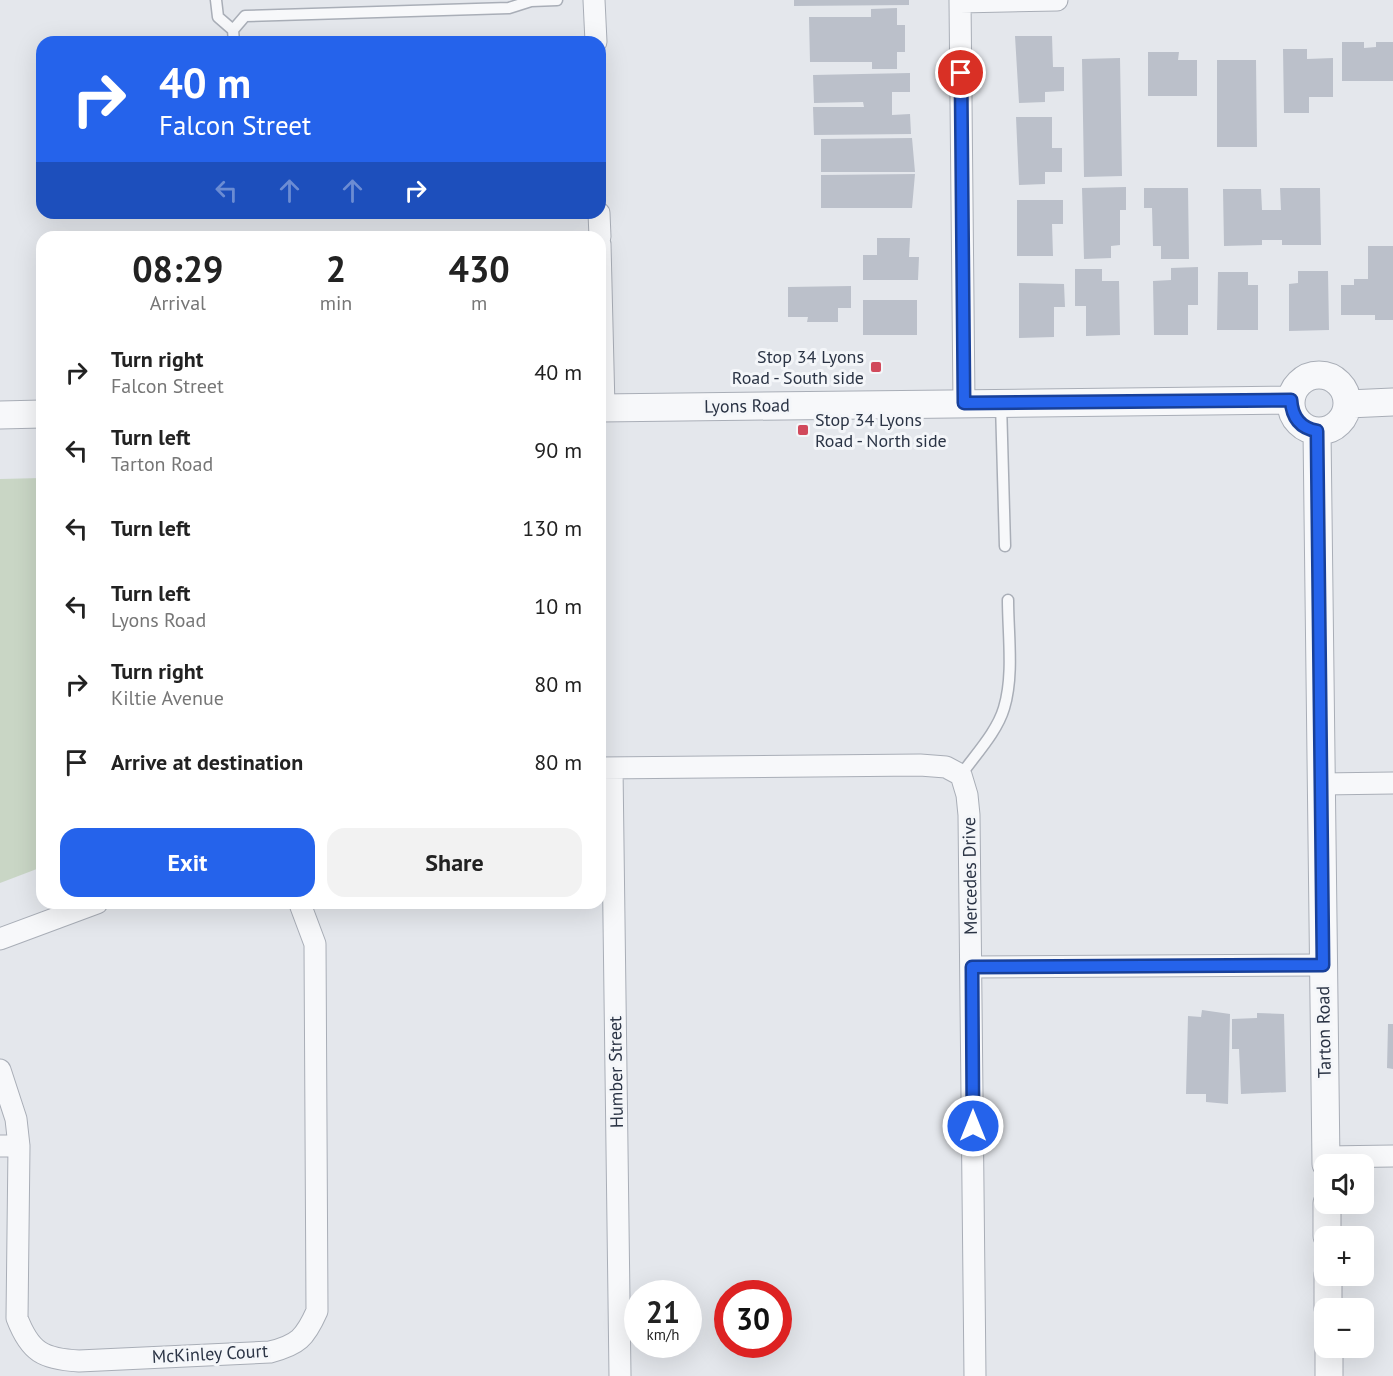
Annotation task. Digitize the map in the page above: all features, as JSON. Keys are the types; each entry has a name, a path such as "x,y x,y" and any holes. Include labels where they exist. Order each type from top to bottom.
{"street":[{"path":"594,0 596,36"},
{"path":"964,403 960,1 1056,0"},
{"path":"1327,375 1342,386 1348,404 1346,414 1335,427 1317,431 1301,425 1291,410 1291,400 1299,382 1308,377 1327,375"},
{"name":"Lyons Road","path":"606,408 1291,400"},
{"path":"1348,404 1393,402"},
{"path":"0,415 36,414"},
{"name":"Tarton Road","path":"1317,431 1326,1154"},
{"path":"606,768 920,765 946,767 961,775"},
{"name":"Humber Street","path":"606,768 620,1376"},
{"name":"Mercedes Drive","path":"961,775 967,795 969,815 975,1376"},
{"path":"1322,784 1393,783"},
{"path":"0,939 81,909"},
{"name":"McKinley Court","path":"0,1070 16,1119 10,1146 17,1318 24,1338 37,1352 56,1359 79,1361 270,1352 292,1346 308,1332 317,1311 315,944 302,909"},
{"path":"972,967 1323,965"},
{"path":"1374,1157 1393,1156"},
{"path":"1329,1358 1329,1376"}],"lane":[{"path":"216,0 218,17 233,30 234,36"},
{"path":"233,30 245,16 557,0"},
{"path":"1001,402 1005,546"},
{"path":"961,775 997,725 1004,709 1008,689 1008,600"}],"green space":[{"path":"36,478 36,869 0,883 0,479"}],"building":[{"path":"794,0 909,0 909,5 794,6"},
{"path":"897,8 897,25 905,25 905,52 897,52 897,69 872,69 872,62 810,62 809,17 871,17 871,9"},
{"path":"1015,36 1052,36 1053,67 1064,67 1064,91 1045,92 1045,102 1019,103"},
{"path":"1342,42 1364,42 1364,48 1376,47 1376,42 1393,42 1393,81 1342,81"},
{"path":"1283,49 1307,49 1307,59 1333,58 1333,97 1309,97 1309,113 1284,113"},
{"path":"1148,52 1179,52 1178,60 1197,60 1197,96 1148,96"},
{"path":"1120,58 1122,176 1084,177 1082,59"},
{"path":"1217,60 1256,60 1257,147 1217,147"},
{"path":"910,73 910,92 892,92 892,115 910,114 911,134 814,135 813,107 864,107 863,102 814,103 813,75"},
{"path":"1016,117 1052,117 1052,148 1062,148 1062,172 1045,172 1045,184 1019,185"},
{"path":"912,138 915,172 821,172 821,139"},
{"path":"915,174 912,208 821,208 821,175"},
{"path":"1126,187 1126,210 1120,210 1120,245 1111,246 1111,258 1084,259 1082,188"},
{"path":"1144,188 1188,188 1189,259 1161,259 1161,246 1153,246 1152,208 1144,208"},
{"path":"1280,188 1320,188 1321,245 1282,245 1282,240 1262,240 1262,245 1224,246 1223,189 1261,189 1262,210 1281,210"},
{"path":"1017,200 1063,200 1063,224 1052,224 1053,256 1017,256"},
{"path":"877,238 910,238 909,257 919,257 918,280 863,280 863,255 877,255"},
{"path":"1368,246 1393,246 1393,320 1375,320 1375,315 1341,315 1341,285 1354,285 1354,279 1368,279"},
{"path":"1198,267 1198,305 1188,305 1188,335 1154,335 1153,281 1171,280 1171,268"},
{"path":"1075,269 1102,269 1102,281 1119,281 1120,335 1086,336 1086,306 1075,306"},
{"path":"1298,271 1328,271 1329,330 1289,331 1289,284 1298,283"},
{"path":"1218,272 1248,272 1248,285 1258,285 1258,330 1217,330"},
{"path":"1019,283 1064,284 1065,307 1054,307 1054,337 1019,338"},
{"path":"851,286 851,308 838,308 838,322 807,322 808,317 788,317 788,287"},
{"path":"863,300 917,300 917,335 863,335"},
{"path":"1202,1010 1230,1014 1228,1104 1206,1102 1206,1094 1186,1094 1188,1016 1201,1017"},
{"path":"1257,1013 1284,1014 1286,1092 1241,1094 1239,1049 1232,1049 1232,1019 1257,1018"},
{"path":"1388,1024 1393,1024 1393,1069 1387,1068"}],"place":[{"name":"Stop 34 Lyons Road - South side","path":"876,367"},
{"name":"Stop 34 Lyons Road - North side","path":"803,430"}],"route":[{"path":"961,73 964,403 1291,400 1291,410 1295,418 1301,425 1317,431 1322,784 1323,965 972,967 973,1126"}]}
